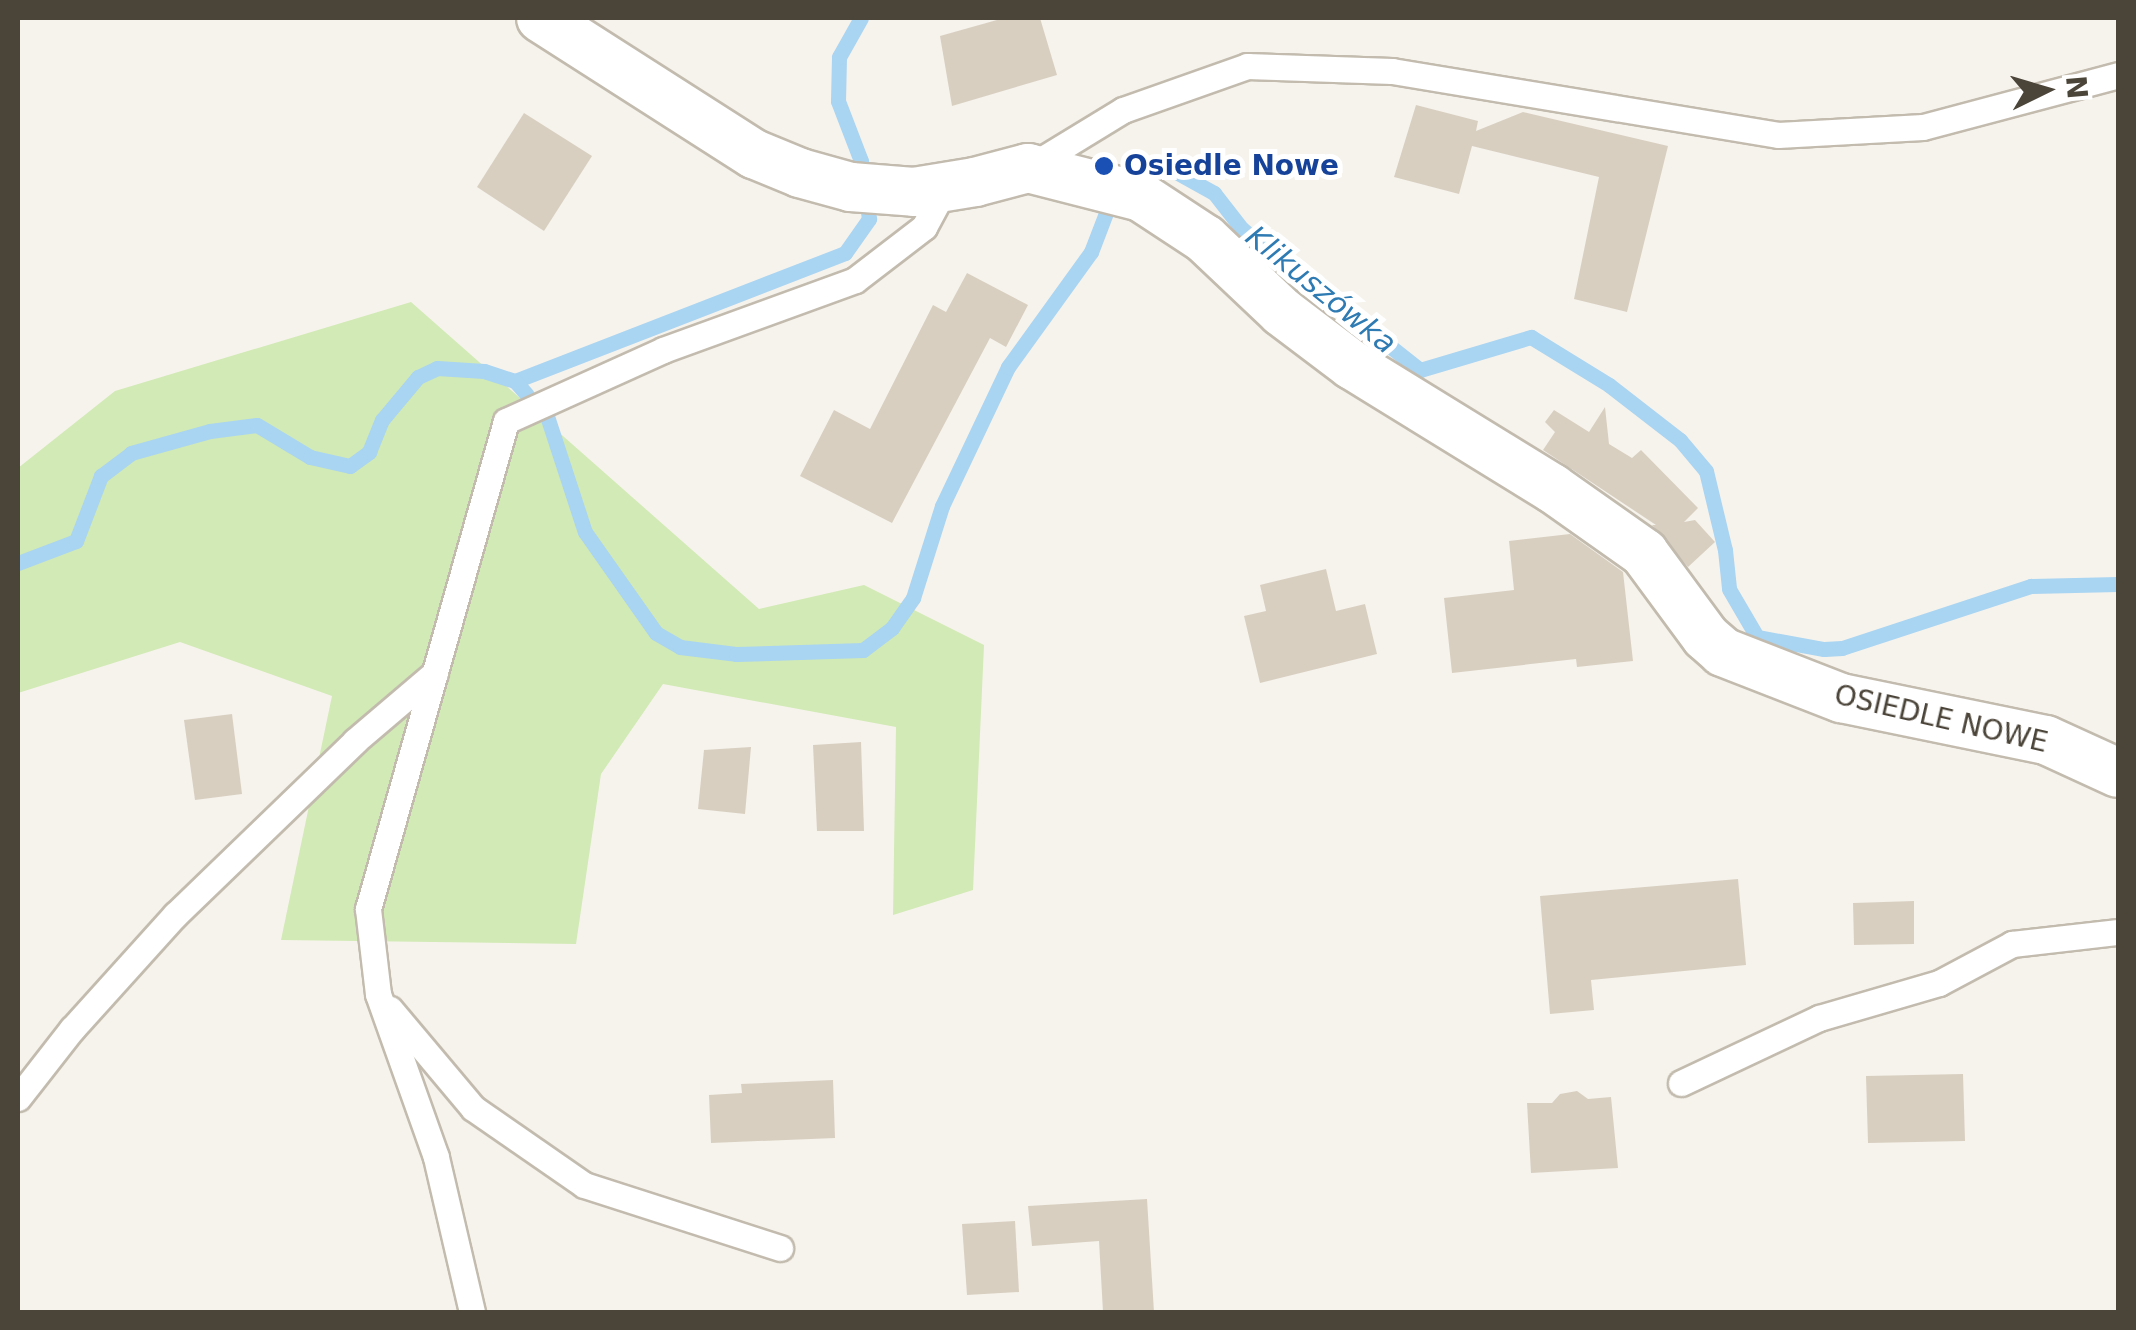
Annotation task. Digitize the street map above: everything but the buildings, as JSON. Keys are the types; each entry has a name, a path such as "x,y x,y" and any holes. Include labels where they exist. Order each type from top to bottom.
{"street":[{"name":"OSIEDLE NOWE","path":"541,18 754,154 866,189 944,188 1028,168 1142,197 1205,239 1282,312 1352,365 1552,488 1644,554 1706,637 1723,652 1841,698 2046,740 2118,772"}],"lane":[{"path":"1028,168 1123,110 1247,66 1392,72 1778,134 1923,127 2118,75"},
{"path":"472,1312 436,1157 378,994 368,909 506,420 663,350 854,280 924,227 944,188"},
{"path":"18,1098 72,1029 175,915 355,741 435,673"},
{"path":"1681,1084 1819,1018 1939,983 2012,944 2118,932"},
{"path":"378,994 473,1108 584,1184 780,1248"}],"green space":[{"path":"411,302 759,609 864,585 984,645 973,890 893,915 896,727 663,684 601,774 576,944 281,940 332,696 180,642 18,693 18,468 115,391"}],"waterway":[{"path":"515,381 845,253 869,219 861,161 838,101 839,57 861,18"},
{"name":"Klikuszówka","path":"1134,166 1137,161 1167,167 1214,193 1242,229 1420,370 1531,337 1609,385 1680,440 1706,471 1725,550 1729,589 1757,637 1824,649 1842,648 2031,586 2118,584"},
{"name":"Klikuszówka","path":"547,416 585,532 656,633 680,647 736,654 863,650 892,628 913,598 942,506 1008,367 1091,252 1105,215"},
{"name":"Klikuszówka","path":"18,563 76,541 101,476 131,453 210,431 257,425 310,457 350,466 369,452 382,420 418,377 437,368 484,371 515,381 527,395"}],"place":[{"name":"Osiedle Nowe","path":"1104,166"}]}
